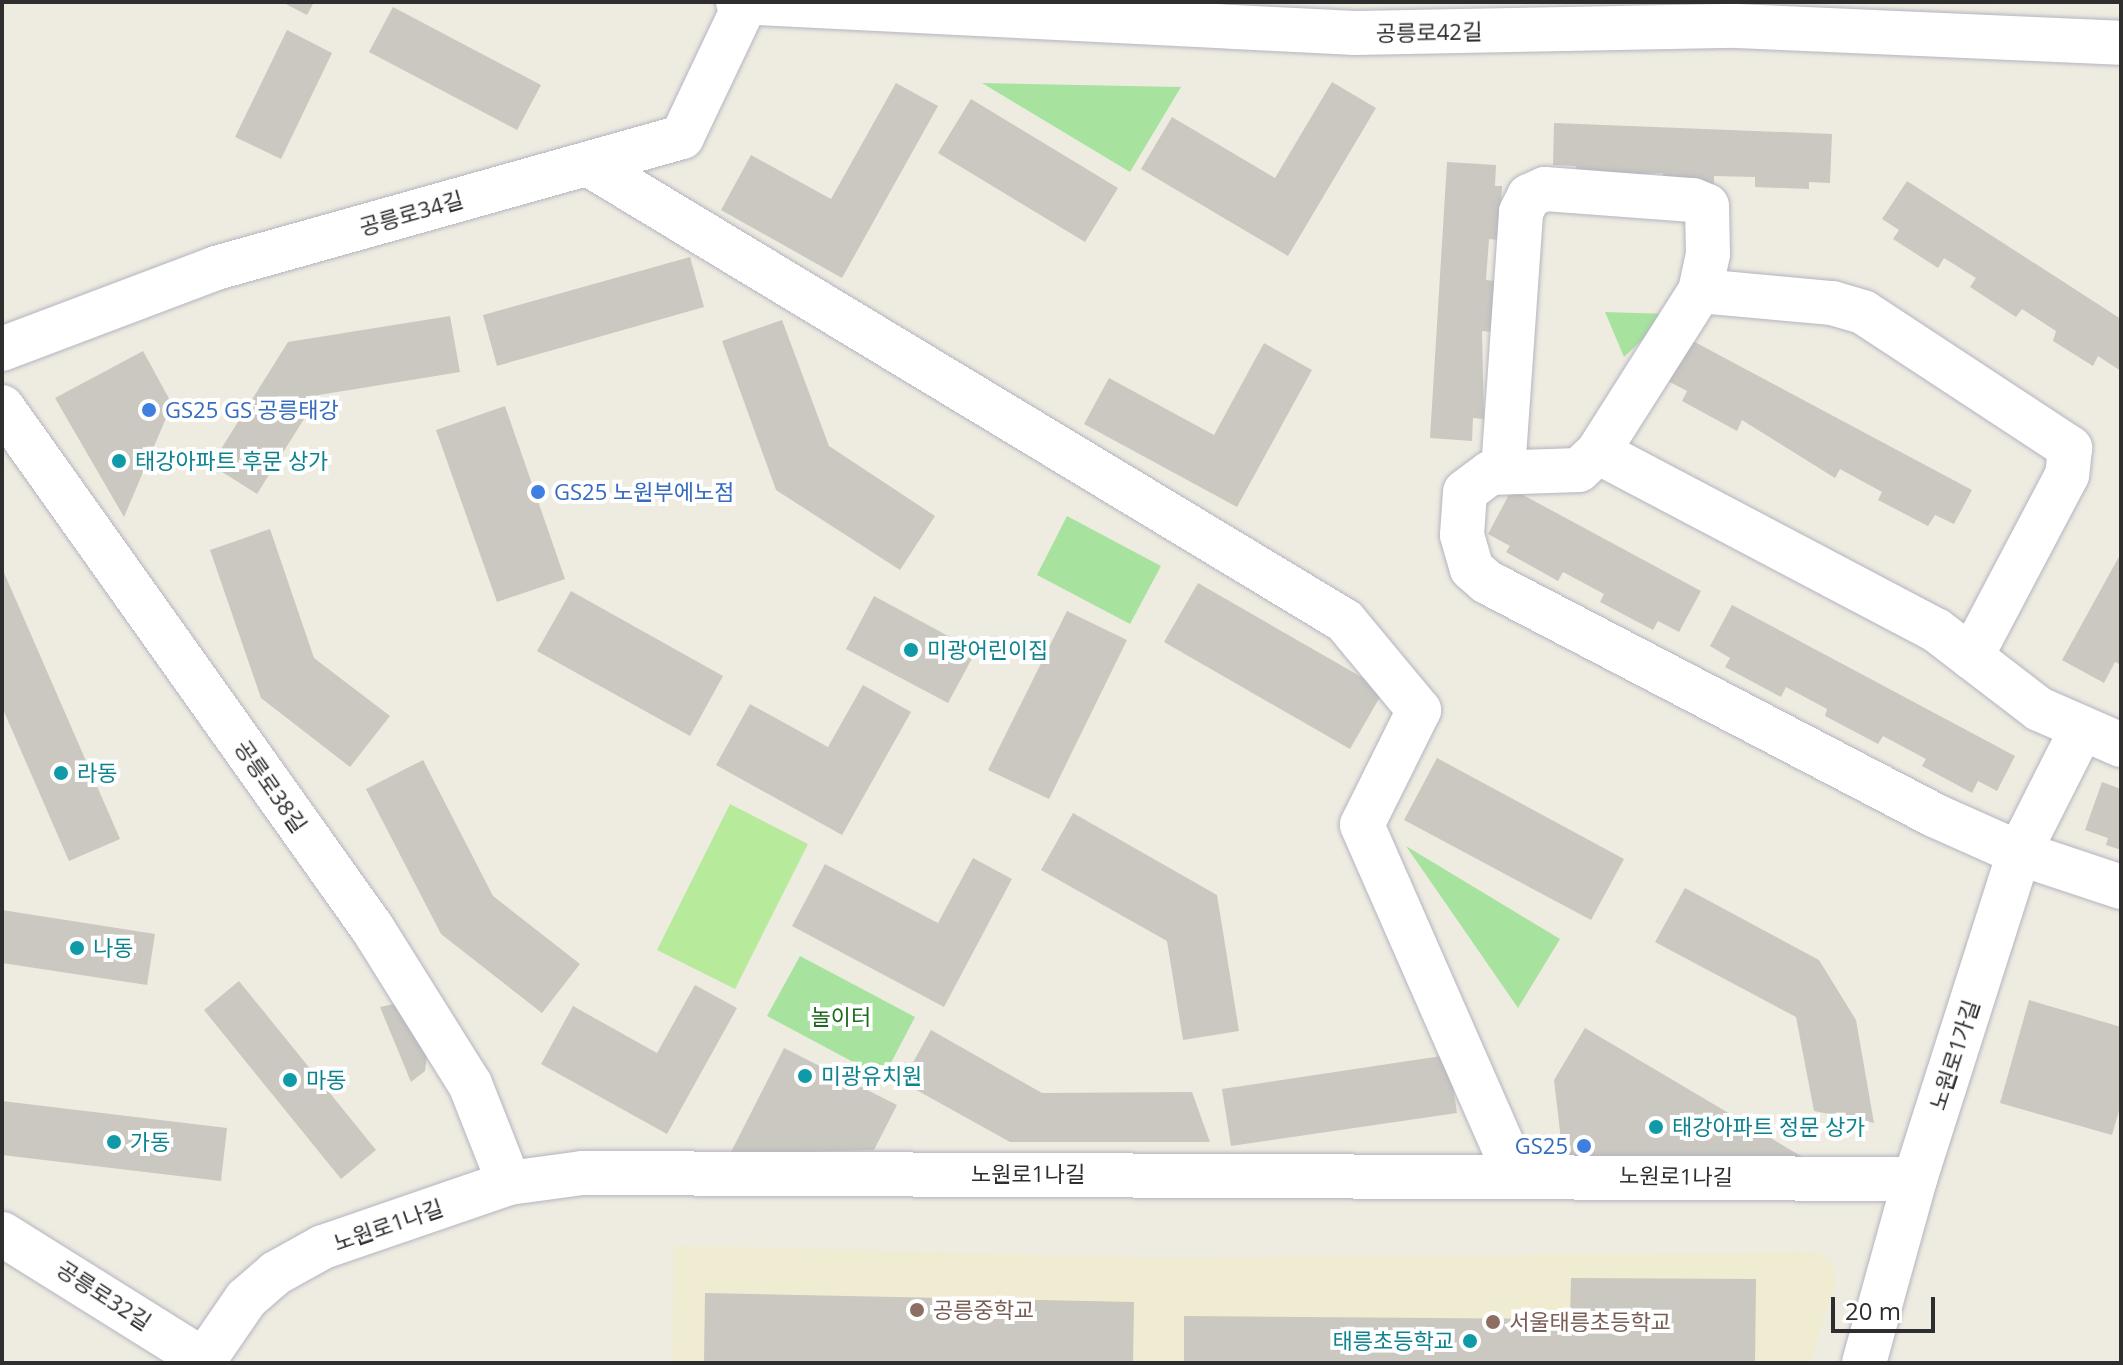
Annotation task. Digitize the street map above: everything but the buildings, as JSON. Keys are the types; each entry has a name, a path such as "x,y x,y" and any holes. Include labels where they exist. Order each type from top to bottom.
{"street":[{"name":"공릉로42길","path":"743,3 1355,33 1736,26 2121,43"},
{"name":"공릉로34길","path":"2,349 216,268 682,137 743,3"},
{"path":"588,164 1345,621 1419,710 1362,825 1515,1174"},
{"path":"1503,471 1521,212 1529,196 1545,189 1701,202 1708,213 1700,291 1598,452 1579,470 1503,471 1472,481 1461,505 1466,553 1472,569 1487,582 1921,809 2019,853 2121,887"},
{"path":"1700,291 1832,303 1863,312 2070,448 2067,475 1971,657"},
{"name":"공릉로38길","path":"2,407 373,929 470,1084 509,1183"},
{"path":"1598,452 1936,630 2012,692 2101,738"},
{"name":"노원로1가길","path":"1864,1363 1915,1179 2019,853 2101,738"},
{"name":"노원로1나길","path":"203,1362 246,1299 276,1273 323,1247 509,1183 582,1173 1515,1174 1915,1179"},
{"name":"공릉로32길","path":"2,1234 68,1270 203,1362"}],"shaded area":[{"path":"674,1245 1161,1258 1819,1252 1832,1262 1836,1280 1810,1363 672,1363"}],"green space":[{"path":"982,83 1181,87 1130,172"},
{"path":"1605,312 1670,314 1624,357"},
{"path":"1067,516 1161,566 1130,624 1037,575"},
{"path":"730,804 808,844 735,989 657,950"},
{"path":"1406,846 1560,939 1518,1008"},
{"name":"놀이터","path":"800,956 915,1017 883,1078 767,1016"}],"place":[{"name":"GS25 GS 공릉태강","path":"149,410"},
{"name":"태강아파트 후문 상가","path":"119,461"},
{"name":"GS25 노원부에노점","path":"538,492"},
{"name":"미광어린이집","path":"911,650"},
{"name":"라동","path":"61,773"},
{"name":"나동","path":"77,948"},
{"name":"미광유치원","path":"805,1076"},
{"name":"마동","path":"290,1080"},
{"name":"태강아파트 정문 상가","path":"1656,1127"},
{"name":"가동","path":"114,1142"},
{"name":"GS25","path":"1584,1146"},
{"name":"공릉중학교","path":"917,1310"},
{"name":"서울태릉초등학교","path":"1493,1322"},
{"name":"태릉초등학교","path":"1470,1341"}]}
